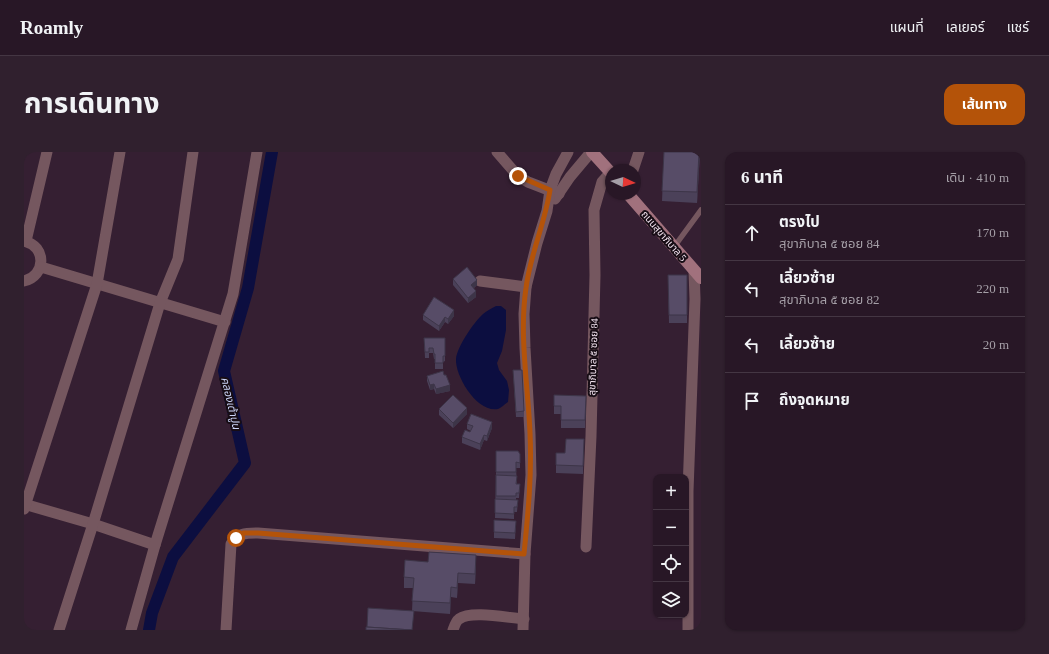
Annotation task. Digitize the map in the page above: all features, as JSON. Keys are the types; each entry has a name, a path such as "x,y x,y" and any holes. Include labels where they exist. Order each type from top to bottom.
{"main road":[{"path":"591,152 605,167"},
{"name":"ถนนสุขาภิบาล 5","path":"633,200 698,275"}],"street":[{"path":"24,281 34,277 41,267 38,250 34,245 25,241 47,152"},
{"path":"120,152 97,284 25,506 93,524 156,545"},
{"path":"59,630 93,524 160,303 178,259 193,152"},
{"path":"131,630 233,294 257,152"},
{"path":"497,152 518,176 554,192"},
{"path":"453,630 458,620 474,615 523,624 524,554 531,475 530,434 524,348 526,287 537,243 554,192 556,174 568,152"},
{"path":"554,192 570,177 591,152"},
{"path":"635,164 639,152"},
{"name":"สุขาภิบาล ๕ ซอย 84","path":"586,547 596,275 594,210 602,182 605,179"},
{"path":"41,267 225,322"},
{"path":"688,630 688,492 695,299 698,275"},
{"path":"480,281 526,287"},
{"path":"226,630 232,544 236,538 243,533 524,554"}],"lane":[{"path":"674,247 701,210"}],"shaded area":[{"path":"496,306 501,306 506,310 506,330 502,351 497,363 499,370 507,381 509,390 508,402 498,409 490,409 482,405 469,392 459,375 456,359 459,348 475,323 484,313"}],"building":[{"path":"664,152 699,152 697,192 662,191"},
{"path":"467,267 477,280 471,285 476,291 468,298 453,279"},
{"path":"668,275 687,275 687,315 669,315"},
{"path":"434,297 454,310 448,319 445,317 439,326 423,315"},
{"path":"424,338 445,338 445,356 443,356 443,363 435,363 433,348 429,348 429,352 425,352"},
{"path":"513,370 522,370 524,411 516,412"},
{"path":"443,371 450,385 436,389 434,384 430,385 427,376"},
{"path":"453,395 467,408 453,423 439,409"},
{"path":"554,395 586,396 585,420 561,420 561,406 554,406"},
{"path":"471,414 492,422 487,436 484,435 480,444 462,437 465,430 470,432 473,426 467,424"},
{"path":"566,439 584,439 583,466 556,465 556,453 565,453"},
{"path":"496,451 518,451 520,454 520,463 516,462 516,472 496,472"},
{"path":"496,475 517,476 516,484 520,484 519,493 516,493 516,496 496,496"},
{"path":"495,499 518,500 517,507 514,507 514,514 495,513"},
{"path":"494,520 516,521 515,533 494,532"},
{"path":"429,552 476,555 475,574 458,573 457,588 451,587 450,603 412,601 414,578 404,577 405,560 428,562"},
{"path":"368,608 414,611 412,630 367,627"},
{"path":"366,627 412,630 366,630"}],"waterway":[{"name":"คลองเต้าปูน","path":"149,630 152,613 173,557 245,463 224,371 248,288 272,152"}],"route":[{"path":"236,538 243,533 258,533 524,554 531,475 530,434 524,348 524,314 526,287 547,211 550,190 528,182 518,176"}]}
